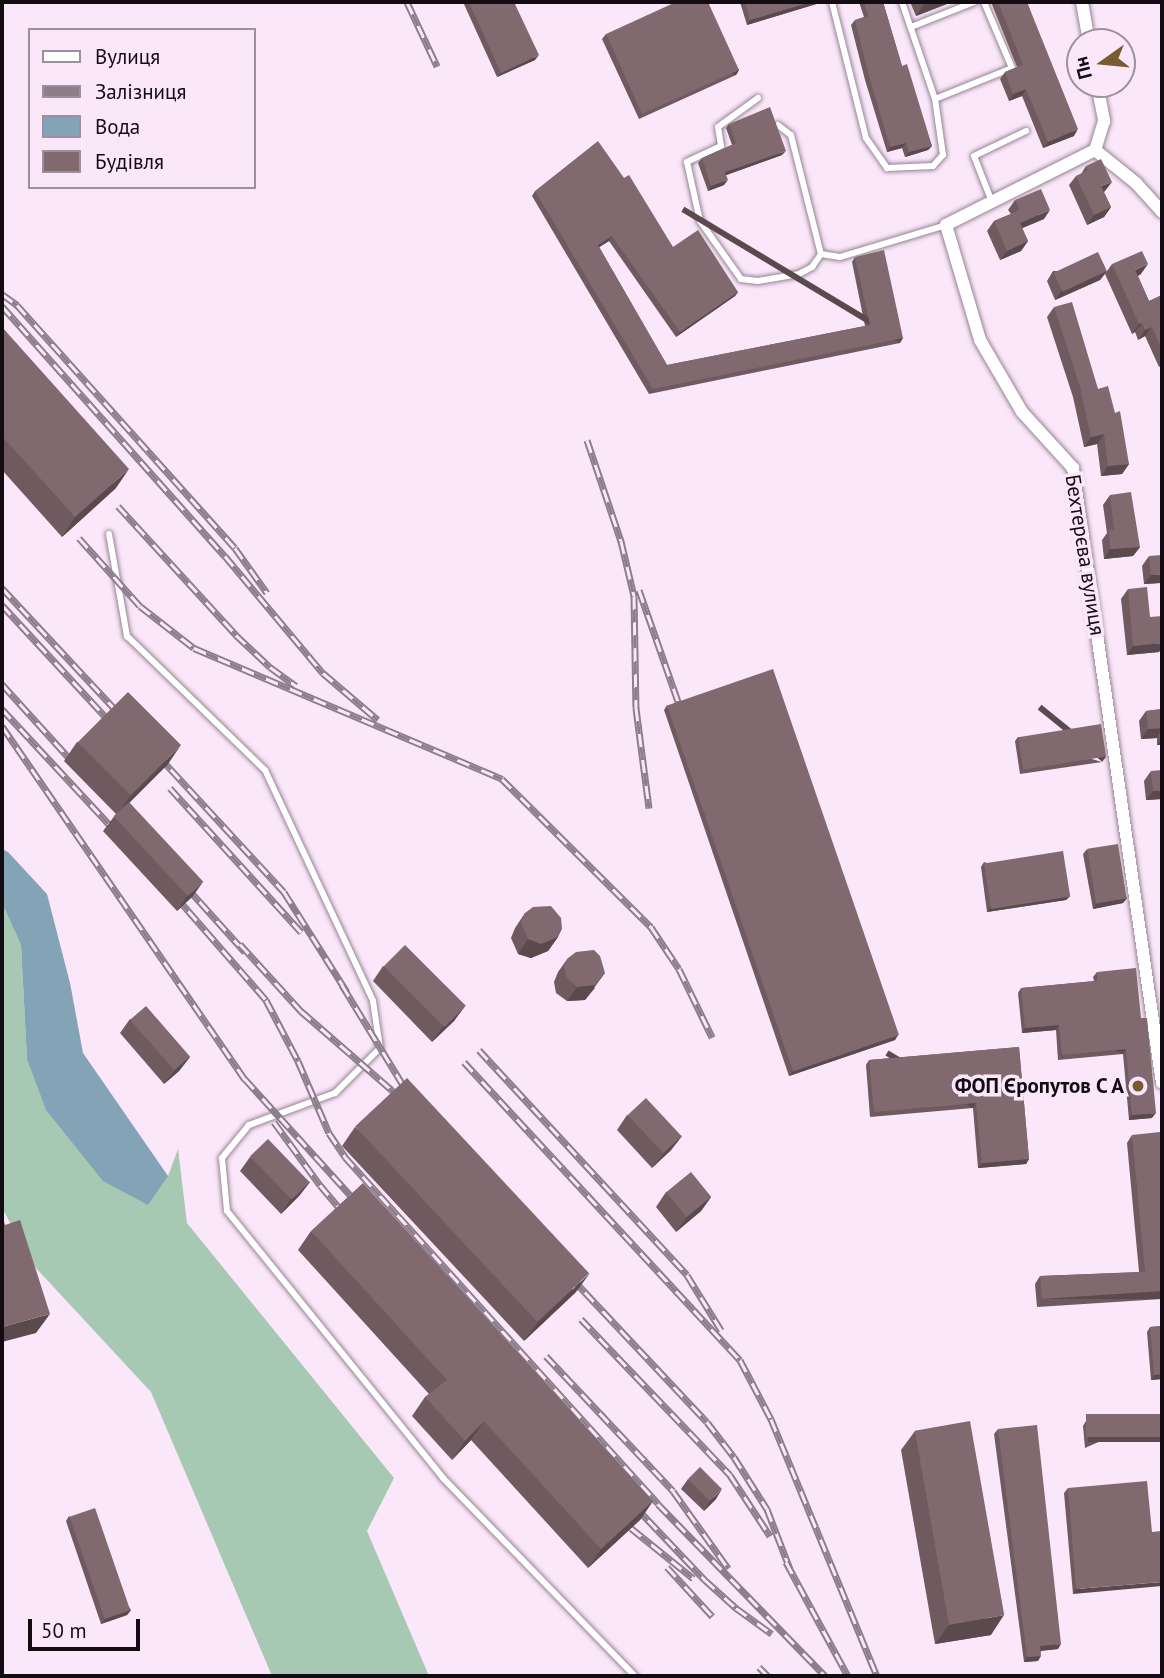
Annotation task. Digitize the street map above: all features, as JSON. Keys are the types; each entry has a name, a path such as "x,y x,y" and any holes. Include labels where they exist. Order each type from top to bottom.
{"street":[{"path":"1082,2 1087,28"},
{"path":"946,225 1095,150 1104,121 1100,98"},
{"path":"1095,150 1136,183 1162,212"},
{"name":"Бехтерєва вулиця","path":"946,225 981,340 1022,412 1073,468 1162,1083"}],"lane":[{"path":"832,2 866,138 887,168 933,166 943,155 934,99 902,2"},
{"path":"911,27 974,2"},
{"path":"934,99 1012,68 984,2"},
{"path":"758,98 718,127 721,146 687,162 700,221 741,279 758,281 799,274 812,267 821,254 791,135 778,125"},
{"path":"992,202 974,156 1026,131"},
{"path":"821,254 840,257 946,225"},
{"path":"109,534 127,636 265,770 373,1001 380,1048 335,1093 249,1125 222,1158 227,1211 443,1478 635,1676"}],"green space":[{"path":"2,903 21,945 27,1059 168,1176 178,1149 187,1223 394,1478 367,1531 429,1676 272,1676 151,1392 35,1267 2,1208"}],"water":[{"path":"2,849 8,852 47,894 70,983 83,1053 168,1176 148,1205 103,1181 46,1110 27,1059 21,945 2,903"}],"building":[{"path":"469,2 514,2 539,55 501,73"},
{"path":"676,2 708,2 739,70 642,114 606,34"},
{"path":"745,2 811,2 750,20"},
{"path":"864,2 883,2 902,66 907,64 932,146 909,152 906,143 890,147 855,20 868,16"},
{"path":"998,2 1027,2 1078,129 1048,142 1026,89 1013,94 1005,72 1023,65"},
{"path":"770,107 786,151 725,172 728,180 711,186 702,158 736,143 729,124"},
{"path":"598,141 624,178 629,175 673,247 698,230 738,292 680,332 612,236 598,245 667,365 870,325 855,257 884,250 903,338 653,389 535,191"},
{"path":"1101,159 1112,182 1101,186 1111,207 1094,215 1076,176 1088,170 1086,166"},
{"path":"1041,189 1050,210 1020,223 1028,241 1007,251 994,221 1020,210 1015,200"},
{"path":"1142,251 1148,264 1135,270 1149,301 1162,295 1162,350 1152,327 1145,330 1142,323 1139,324 1112,264"},
{"path":"1098,252 1107,271 1062,292 1054,273"},
{"path":"1072,302 1098,389 1108,386 1115,413 1120,411 1129,464 1108,466 1104,434 1091,437 1080,387 1054,307"},
{"path":"2,327 129,469 75,517 2,436"},
{"path":"1131,492 1140,547 1110,549 1109,530 1114,529 1110,495"},
{"path":"1162,555 1162,574 1151,575 1149,556"},
{"path":"1147,587 1150,617 1162,616 1162,643 1133,646 1128,589"},
{"path":"773,669 899,1035 793,1071 667,705"},
{"path":"128,692 181,745 131,795 78,742"},
{"path":"1162,709 1162,728 1148,729 1146,711"},
{"path":"1101,724 1106,757 1023,770 1018,737"},
{"path":"1162,770 1162,790 1153,791 1151,771"},
{"path":"129,802 203,882 188,896 114,816"},
{"path":"1118,844 1127,898 1096,903 1087,849"},
{"path":"1063,851 1070,896 991,909 984,864"},
{"path":"551,906 561,918 562,929 558,937 541,944 528,939 521,923 525,913 533,907"},
{"path":"405,945 466,1006 445,1027 384,966"},
{"path":"594,950 600,956 605,973 595,985 577,987 567,978 564,967 568,958 576,952"},
{"path":"1136,968 1141,1018 1147,1018 1156,1113 1132,1115 1126,1049 1062,1055 1059,1025 1025,1028 1021,988 1097,981 1097,972"},
{"path":"146,1006 190,1057 174,1070 130,1020"},
{"path":"1019,1047 1029,1159 982,1163 976,1103 874,1112 869,1060"},
{"path":"407,1078 589,1273 537,1322 355,1126"},
{"path":"646,1098 681,1136 663,1153 628,1115"},
{"path":"1160,1132 1162,1291 1042,1299 1040,1276 1145,1272 1132,1135"},
{"path":"268,1139 310,1182 292,1200 250,1156"},
{"path":"691,1172 711,1197 686,1217 666,1192"},
{"path":"363,1183 653,1501 601,1549 484,1421 465,1441 425,1397 447,1380 311,1231"},
{"path":"2,1213 5,1225 20,1220 50,1314 2,1327"},
{"path":"1162,1326 1162,1374 1154,1375 1150,1327"},
{"path":"1086,1414 1162,1414 1162,1437 1086,1437"},
{"path":"970,1421 1004,1615 949,1625 915,1431"},
{"path":"1037,1425 1061,1644 1040,1646 1041,1656 1027,1657 998,1429"},
{"path":"700,1467 722,1489 710,1501 688,1479"},
{"path":"1147,1481 1152,1532 1162,1531 1162,1582 1076,1589 1068,1488"},
{"path":"95,1508 130,1610 105,1619 69,1517"}],"railway":[{"path":"407,2 437,66"},
{"path":"2,294 17,305 235,548 267,593"},
{"path":"2,306 225,556 323,673 378,720"},
{"path":"587,440 621,541 634,596 636,708 649,808"},
{"path":"118,506 236,635 270,667 296,686"},
{"path":"79,538 140,606 194,648 502,779 651,927 679,969 712,1037"},
{"path":"2,588 127,722"},
{"path":"639,590 682,713"},
{"path":"2,605 116,728"},
{"path":"2,684 81,771"},
{"path":"2,709 121,837"},
{"path":"2,726 245,1079 363,1209"},
{"path":"153,750 284,892 347,992"},
{"path":"170,788 301,932"},
{"path":"182,882 245,952"},
{"path":"171,891 266,1000 298,1061 329,1133 345,1157 658,1504 825,1676"},
{"path":"240,944 301,1011 409,1105"},
{"path":"342,985 411,1098"},
{"path":"479,1050 687,1275 721,1330"},
{"path":"464,1062 740,1360 771,1419 877,1676"},
{"path":"274,1122 342,1211"},
{"path":"567,1273 707,1422 734,1457 767,1509 790,1569"},
{"path":"581,1319 730,1475 770,1536"},
{"path":"546,1356 673,1491 728,1568"},
{"path":"630,1501 705,1580 736,1608 772,1634"},
{"path":"631,1528 693,1578"},
{"path":"786,1562 848,1676"},
{"path":"667,1567 712,1616"},
{"path":"759,1667 768,1676"}],"place":[{"name":"ФОП Єропутов С А","path":"1138,1086"}]}
